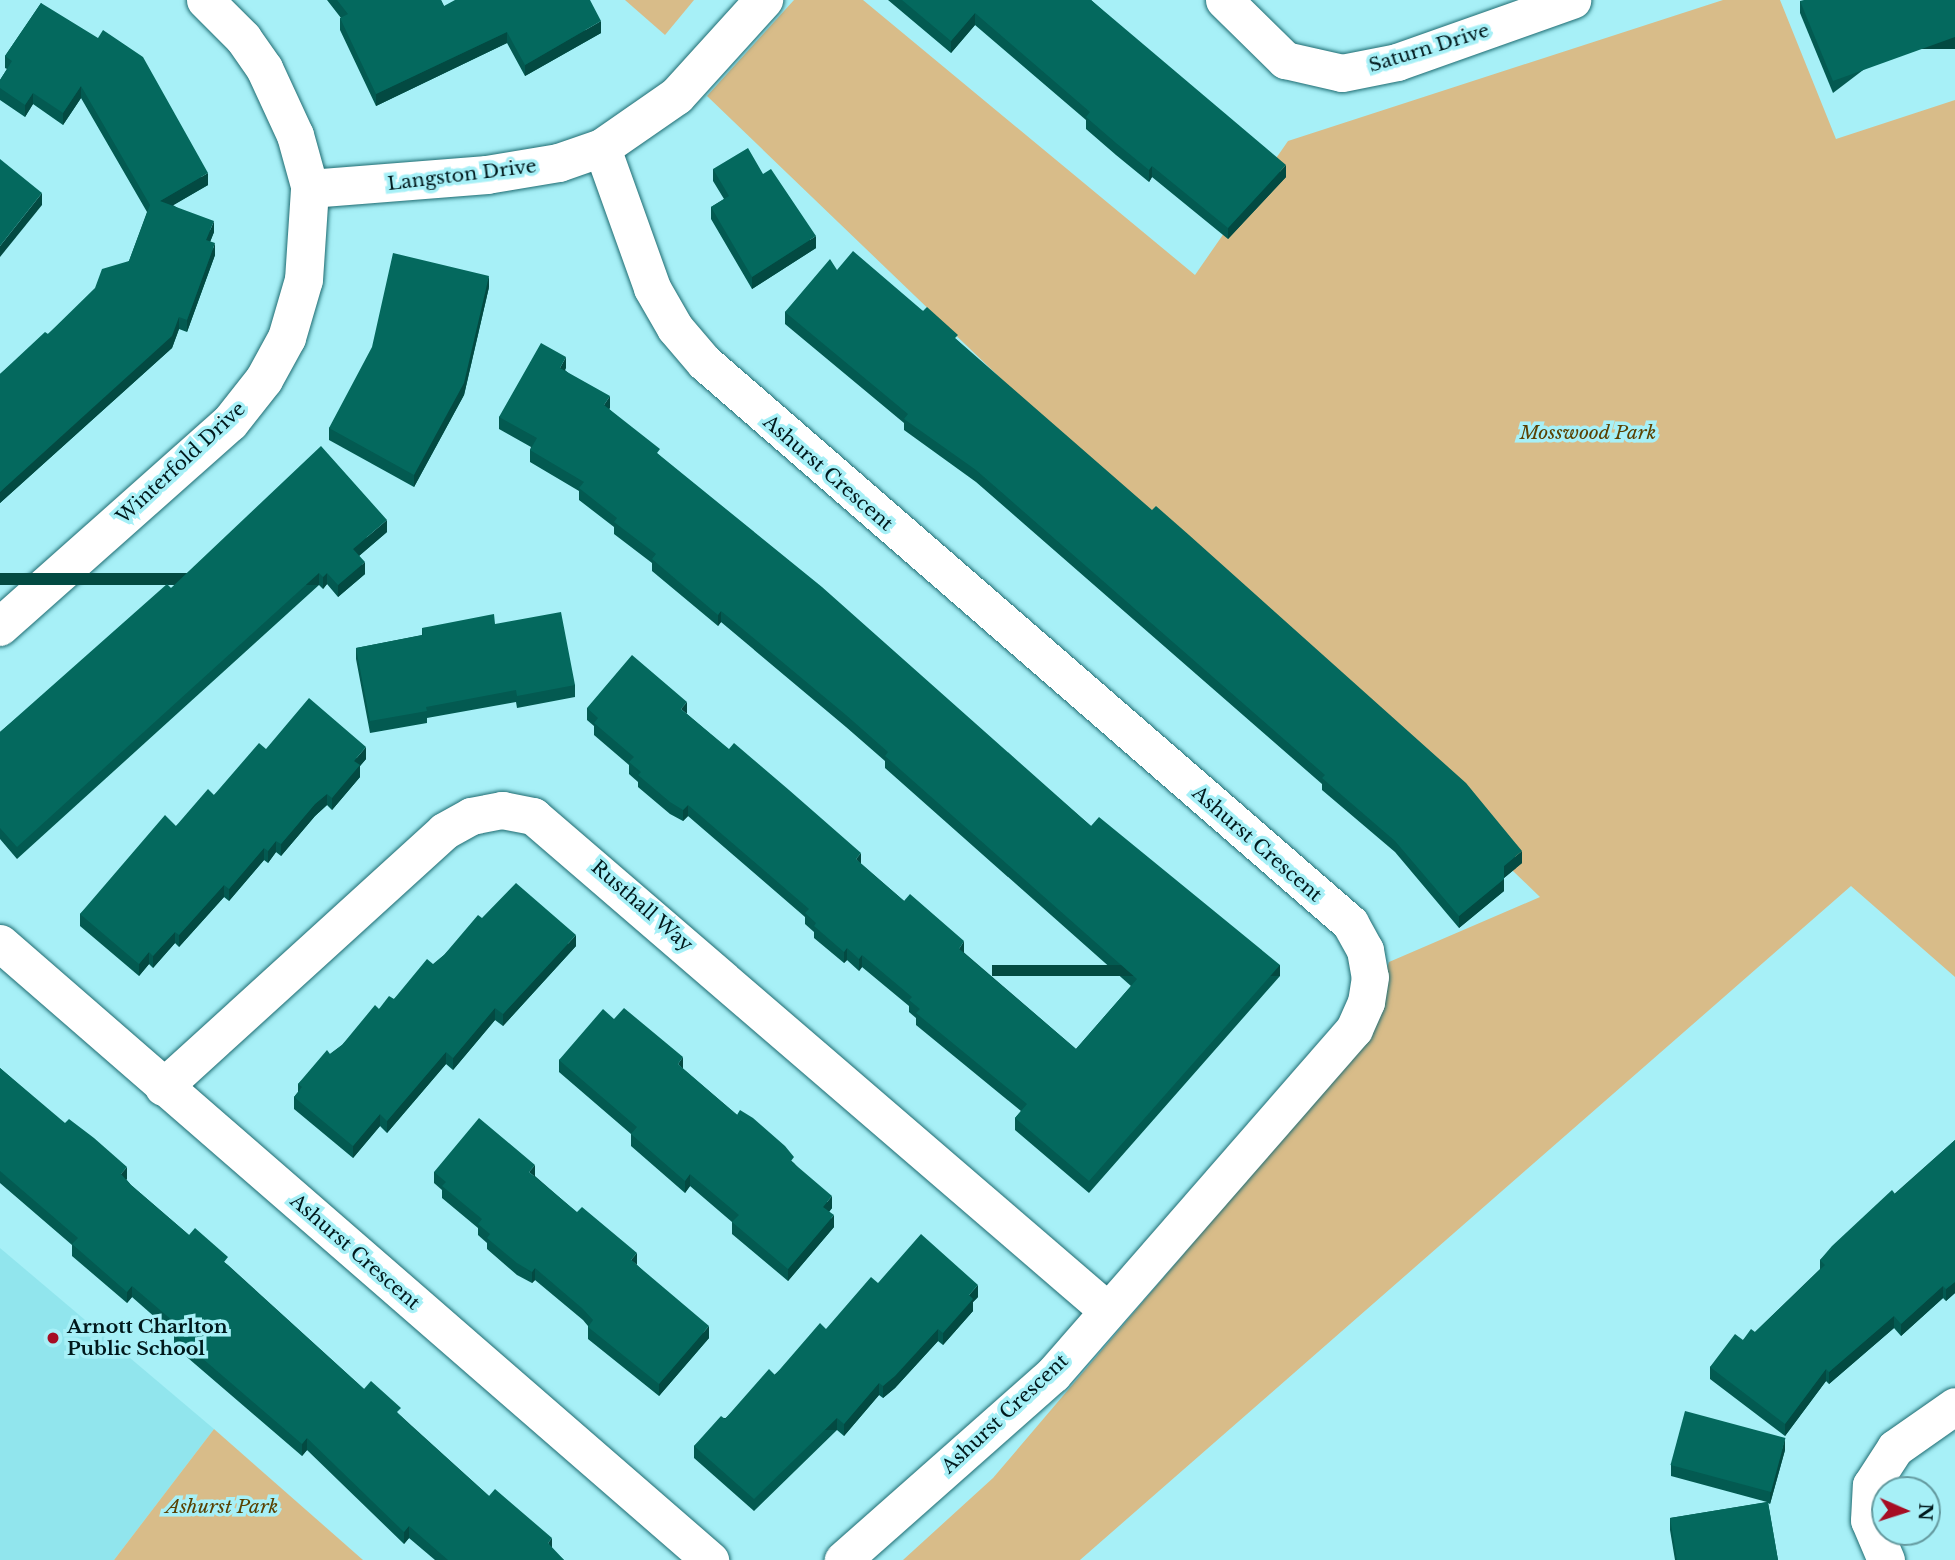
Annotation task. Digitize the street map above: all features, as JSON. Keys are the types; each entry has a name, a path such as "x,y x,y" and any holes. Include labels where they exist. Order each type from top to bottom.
{"street":[{"name":"Winterfold Drive","path":"0,627 230,423 264,380 287,338 304,281 310,245 310,189 295,135 264,68 224,16 205,0"},
{"name":"Langston Drive","path":"310,189 487,175 559,163 602,148 677,96 764,0"},
{"name":"Saturn Drive","path":"1224,0 1285,60 1342,73 1397,62 1572,0"},
{"name":"Ashurst Crescent","path":"602,148 652,288 675,328 704,362 1350,923 1366,950 1370,977 1366,1002 1354,1029 1053,1374 843,1560"},
{"name":"Rusthall Way","path":"163,1087 444,831 471,816 502,810 533,816 1107,1310"},
{"name":"Ashurst Crescent","path":"0,943 710,1560"},
{"path":"1886,1560 1869,1520 1871,1485 1895,1448 1955,1406"}],"shaded area":[{"name":"Arnott Charlton Public School","path":"0,1248 214,1429 114,1560 0,1560"}],"green space":[{"path":"625,0 694,0 665,35"},
{"name":"Mosswood Park","path":"794,0 863,0 1195,275 1288,141 1723,0 1780,0 1836,139 1955,100 1955,977 1851,886 1080,1560 903,1560 993,1478 1360,1047 1389,962 1540,897 707,96"},
{"name":"Ashurst Park","path":"214,1429 363,1560 114,1560"}],"building":[{"path":"337,0 441,0 444,6 455,0 590,0 601,21 525,65 507,32 376,94 340,18 348,14"},
{"path":"902,0 1091,0 1286,165 1228,228 1152,166 1149,170 1116,143 1086,117 1090,112 975,13 951,41"},
{"path":"1955,0 1955,37 1833,81 1800,1"},
{"path":"41,3 98,38 103,30 143,57 208,173 160,201 214,221 206,240 215,243 187,320 179,317 172,336 0,492 0,374 45,332 48,334 95,288 102,269 129,261 150,205 81,86 63,113 33,93 25,105 0,88 0,80 12,61 5,56"},
{"path":"748,148 763,174 771,169 816,236 752,277 711,207 729,196 713,169"},
{"path":"0,159 42,193 0,246"},
{"path":"853,251 923,311 927,307 958,335 955,338 1152,510 1156,506 1466,783 1522,851 1504,866 1504,879 1459,916 1395,841 1322,778 1325,775 976,470 904,419 908,414 785,312 830,259 837,270"},
{"path":"393,253 489,276 464,383 414,475 329,428 372,347"},
{"path":"541,343 566,357 560,368 610,396 604,405 660,449 657,453 822,587 1091,826 1099,817 1280,965 1089,1181 1015,1118 1027,1104 916,1013 920,1009 909,1000 912,997 862,955 859,959 847,948 844,952 814,926 816,923 805,913 809,909 688,805 683,810 638,775 641,772 629,762 634,757 594,723 598,718 587,708 632,655 687,702 681,709 729,749 734,743 789,790 861,853 856,859 904,901 910,894 964,941 959,949 1076,1049 1137,979 885,756 888,752 846,715 721,611 718,615 652,559 656,554 614,522 617,518 579,488 584,482 530,450 537,438 499,417"},
{"path":"321,446 387,520 353,549 365,562 338,585 327,573 323,577 319,573 17,847 0,828 0,732 167,584 171,588"},
{"path":"561,612 575,685 517,696 516,690 370,721 356,648 423,635 422,628 494,614 495,624"},
{"path":"309,698 366,747 354,761 360,765 332,798 327,794 315,804 281,844 276,841 268,851 264,848 229,889 224,885 179,935 175,932 153,956 149,952 139,964 80,914 165,815 176,826 208,789 214,795 259,743 266,749"},
{"path":"516,883 576,935 503,1014 495,1008 453,1058 446,1052 387,1121 380,1114 353,1146 294,1097 302,1087 298,1084 327,1050 330,1054 342,1045 375,1005 379,1009 389,996 394,999 427,959 433,964 444,955 478,915 482,918"},
{"path":"624,1008 683,1057 678,1064 737,1115 740,1110 753,1118 785,1146 794,1157 791,1161 832,1196 823,1207 834,1215 788,1269 732,1222 739,1215 690,1174 685,1181 631,1134 637,1127 559,1060 603,1009 614,1019"},
{"path":"0,1068 65,1123 69,1119 94,1138 127,1167 121,1174 131,1185 189,1235 195,1228 228,1257 224,1262 364,1389 371,1381 401,1408 397,1412 409,1424 489,1496 495,1489 552,1538 548,1543 564,1560 448,1560 409,1526 404,1532 307,1438 302,1444 174,1334 180,1327 132,1286 127,1292 72,1244 78,1238 0,1171"},
{"path":"479,1118 535,1165 529,1172 577,1212 582,1207 637,1253 631,1260 709,1326 659,1384 588,1327 593,1320 535,1268 532,1272 517,1263 487,1238 490,1234 478,1224 482,1219 442,1186 446,1182 434,1172"},
{"path":"1955,1140 1955,1282 1946,1289 1943,1286 1901,1324 1894,1316 1829,1372 1826,1369 1785,1424 1710,1367 1735,1334 1743,1340 1751,1329 1755,1332 1825,1265 1820,1260 1832,1246 1892,1190 1895,1194"},
{"path":"921,1234 978,1285 969,1295 973,1299 943,1333 938,1329 895,1376 883,1386 879,1383 844,1424 837,1418 754,1499 694,1446 721,1416 725,1419 769,1369 775,1375 820,1323 826,1329 871,1277 878,1283"},
{"path":"1685,1411 1785,1438 1771,1492 1671,1465"},
{"path":"1768,1502 1778,1560 1677,1560 1670,1518"}],"place":[{"name":"Arnott Charlton Public School","path":"53,1338"}]}
